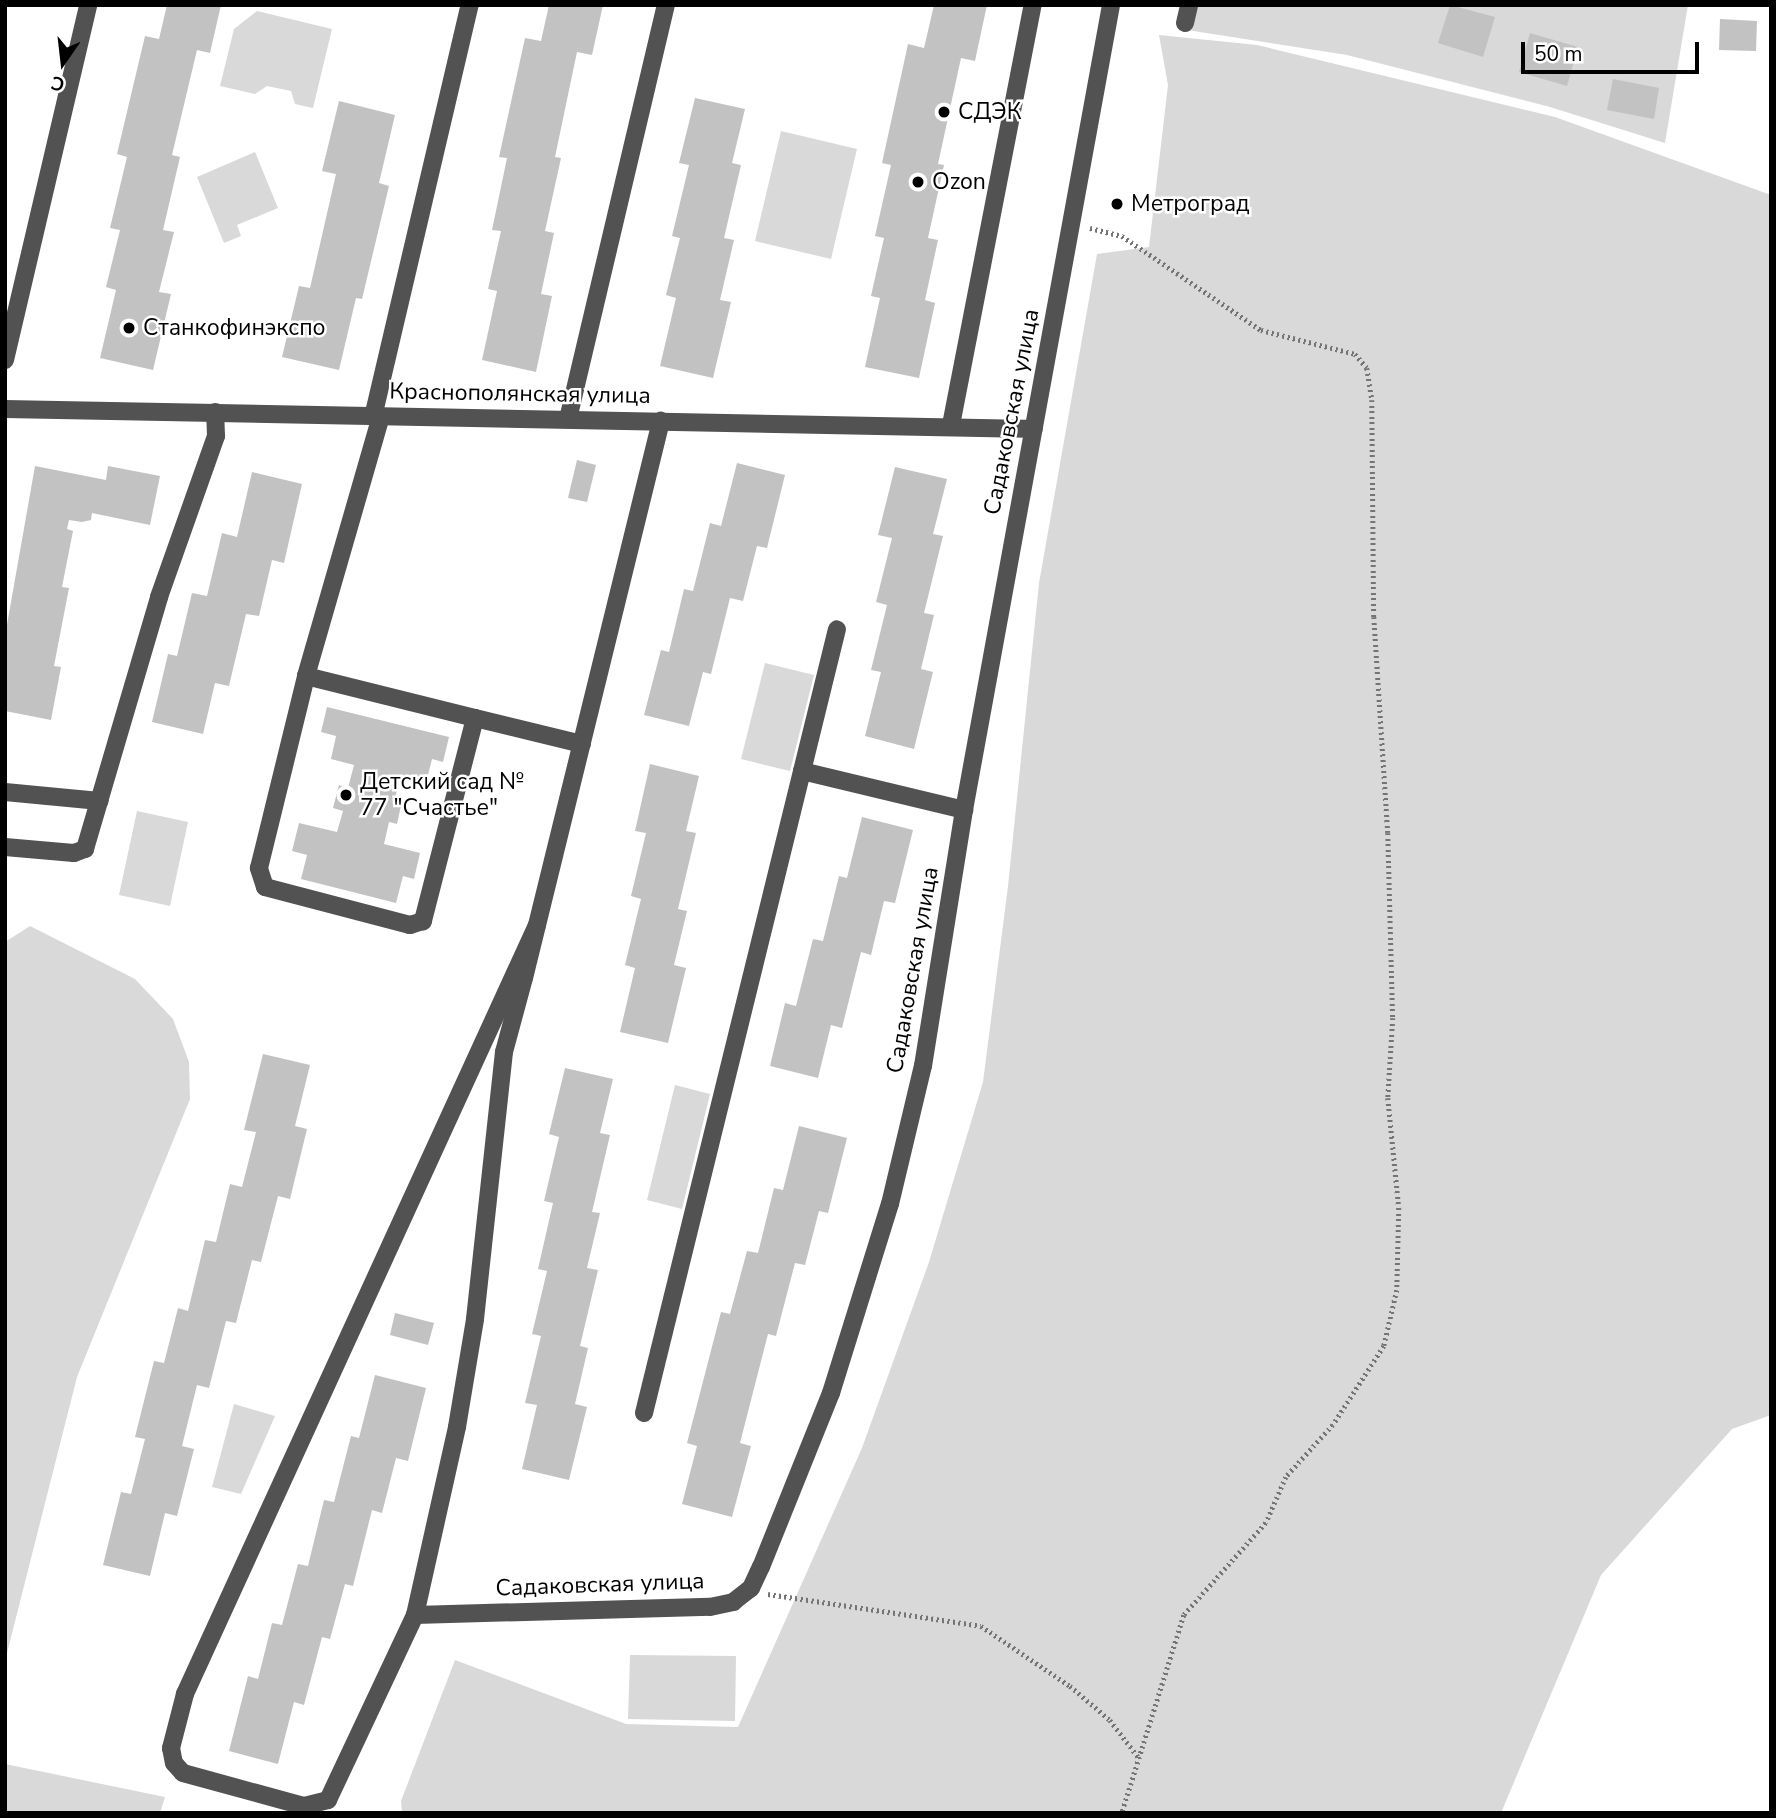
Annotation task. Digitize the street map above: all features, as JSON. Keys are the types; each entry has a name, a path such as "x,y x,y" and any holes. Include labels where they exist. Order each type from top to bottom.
{"street":[{"path":"5,360 88,5"},
{"path":"470,5 377,417 306,676 259,879 274,892 410,925 424,921 475,718"},
{"path":"568,419 666,5"},
{"path":"951,425 1032,5"},
{"name":"Садаковская улица","path":"415,1615 709,1607 733,1602 751,1588 831,1393 890,1204 923,1066 964,810 1111,5"},
{"name":"Краснополянская улица","path":"5,409 951,425 1034,429"},
{"path":"5,847 81,852 100,801 159,597 216,436 215,412"},
{"path":"329,1813 337,1788 415,1615 457,1427 475,1319 504,1052 661,421"},
{"path":"644,1413 837,629"},
{"path":"306,676 582,744"},
{"path":"802,771 964,810"},
{"path":"5,792 100,801"},
{"path":"337,1788 328,1800 304,1806 183,1773 174,1763 171,1748 185,1694 537,925"}],"path":[{"path":"1072,224 1122,236 1261,330 1355,354 1367,368 1373,401 1374,617 1388,834 1393,1018 1388,1098 1399,1208 1398,1290 1384,1346 1333,1426 1286,1477 1266,1523 1184,1615 1122,1813"},
{"path":"751,1588 795,1601 981,1626 1070,1686 1110,1720 1139,1758"}],"shaded area":[{"path":"1197,5 1688,5 1665,143 1550,107 1347,55 1187,30"},
{"path":"257,11 332,29 313,108 295,104 291,91 267,86 255,94 220,86 234,29"},
{"path":"1159,35 1257,45 1555,117 1771,195 1771,1415 1732,1429 1601,1575 1501,1813 402,1813 401,1801 455,1660 626,1724 738,1727 862,1448 929,1262 983,1082 1008,886 1039,583 1097,254 1149,247 1168,85"},
{"path":"781,131 857,149 831,259 755,241"},
{"path":"255,152 278,208 237,225 241,236 224,243 197,177"},
{"path":"765,663 814,675 790,771 741,759"},
{"path":"137,811 188,822 170,906 119,895"},
{"path":"30,926 135,979 173,1019 189,1062 190,1099 77,1377 5,1661 5,942"},
{"path":"675,1085 710,1094 682,1209 647,1200"},
{"path":"234,1404 275,1416 241,1494 212,1487"},
{"path":"630,1655 736,1656 735,1721 628,1719"},
{"path":"5,1764 165,1797 160,1813 5,1813"}],"building":[{"path":"167,5 221,5 210,53 197,50 172,155 180,157 163,230 174,232 159,292 171,294 153,370 100,358 116,290 106,287 120,230 110,228 127,157 117,154 145,36 159,39"},
{"path":"549,5 603,5 592,55 577,52 555,157 561,158 545,231 554,233 541,294 552,296 536,372 482,360 497,291 488,289 501,231 492,230 507,158 499,157 525,38 541,41"},
{"path":"934,5 987,5 975,61 961,58 938,164 944,165 928,238 938,240 925,300 935,303 919,378 865,367 880,298 871,296 884,238 875,236 891,165 882,163 908,44 924,48"},
{"path":"1450,5 1495,17 1483,57 1438,43"},
{"path":"1720,19 1757,21 1756,51 1719,50"},
{"path":"1530,33 1578,47 1567,86 1519,72"},
{"path":"1613,79 1659,88 1654,119 1607,110"},
{"path":"695,98 745,109 732,163 741,165 724,238 734,240 720,300 731,302 713,378 660,366 676,298 666,295 680,238 672,236 689,165 679,163"},
{"path":"339,101 395,115 379,183 389,186 362,299 356,298 339,370 282,357 299,286 310,288 336,174 322,171"},
{"path":"577,460 596,465 587,502 568,498"},
{"path":"737,463 785,475 767,548 757,546 743,601 730,598 711,674 703,672 689,726 644,715 661,650 669,652 684,589 693,591 710,523 721,526"},
{"path":"35,466 106,480 108,466 160,476 150,525 92,513 91,520 69,520 67,529 73,531 62,587 69,588 54,666 61,667 51,720 5,711 5,636"},
{"path":"895,467 947,479 933,534 943,536 924,613 934,615 921,669 933,672 914,749 865,736 881,672 871,670 887,605 876,602 892,538 878,535"},
{"path":"252,472 302,484 284,563 272,560 259,616 246,614 229,686 215,683 203,734 152,722 168,654 177,656 192,593 207,596 222,533 237,537"},
{"path":"327,707 449,737 443,762 432,759 426,783 400,777 395,799 402,801 397,824 389,822 384,844 420,853 414,879 403,876 396,903 301,879 307,855 292,851 299,823 337,832 343,811 333,808 339,785 348,788 354,765 331,759 336,736 321,732"},
{"path":"650,764 699,776 686,831 696,833 678,909 687,911 674,965 686,968 668,1043 620,1032 635,968 625,965 641,899 631,896 646,833 635,831"},
{"path":"862,817 913,830 895,903 884,901 871,955 861,952 842,1028 831,1025 818,1078 770,1066 785,1003 796,1006 813,939 823,941 839,876 847,878"},
{"path":"263,1054 310,1065 295,1126 307,1129 290,1199 278,1196 261,1262 252,1260 236,1323 226,1321 209,1388 197,1385 182,1446 194,1449 177,1516 165,1513 150,1576 103,1565 121,1492 131,1494 145,1439 135,1437 154,1361 164,1363 178,1308 188,1311 205,1240 216,1242 230,1184 242,1187 256,1132 244,1130"},
{"path":"565,1068 613,1079 600,1133 610,1135 592,1212 600,1213 587,1268 598,1270 580,1346 588,1348 575,1404 587,1407 569,1480 522,1469 537,1405 525,1403 541,1336 532,1334 547,1271 538,1269 553,1203 544,1201 559,1137 549,1134"},
{"path":"799,1126 847,1138 828,1213 819,1211 805,1265 795,1263 776,1336 768,1334 740,1443 751,1446 732,1517 682,1504 697,1446 687,1443 721,1312 730,1314 747,1251 758,1253 774,1188 783,1190"},
{"path":"395,1313 434,1323 428,1345 390,1335"},
{"path":"375,1375 426,1388 408,1461 396,1458 382,1513 372,1510 353,1586 345,1584 330,1639 322,1637 304,1705 294,1702 278,1764 229,1751 248,1676 258,1679 272,1623 282,1625 298,1564 308,1566 324,1500 334,1502 351,1436 359,1438"}],"place":[{"name":"СДЭК","path":"944,112"},
{"name":"Ozon","path":"918,182"},
{"name":"Метроград","path":"1117,204"},
{"name":"Станкофинэкспо","path":"129,328"},
{"name":"Детский сад № 77 \"Счастье\"","path":"346,795"}]}
